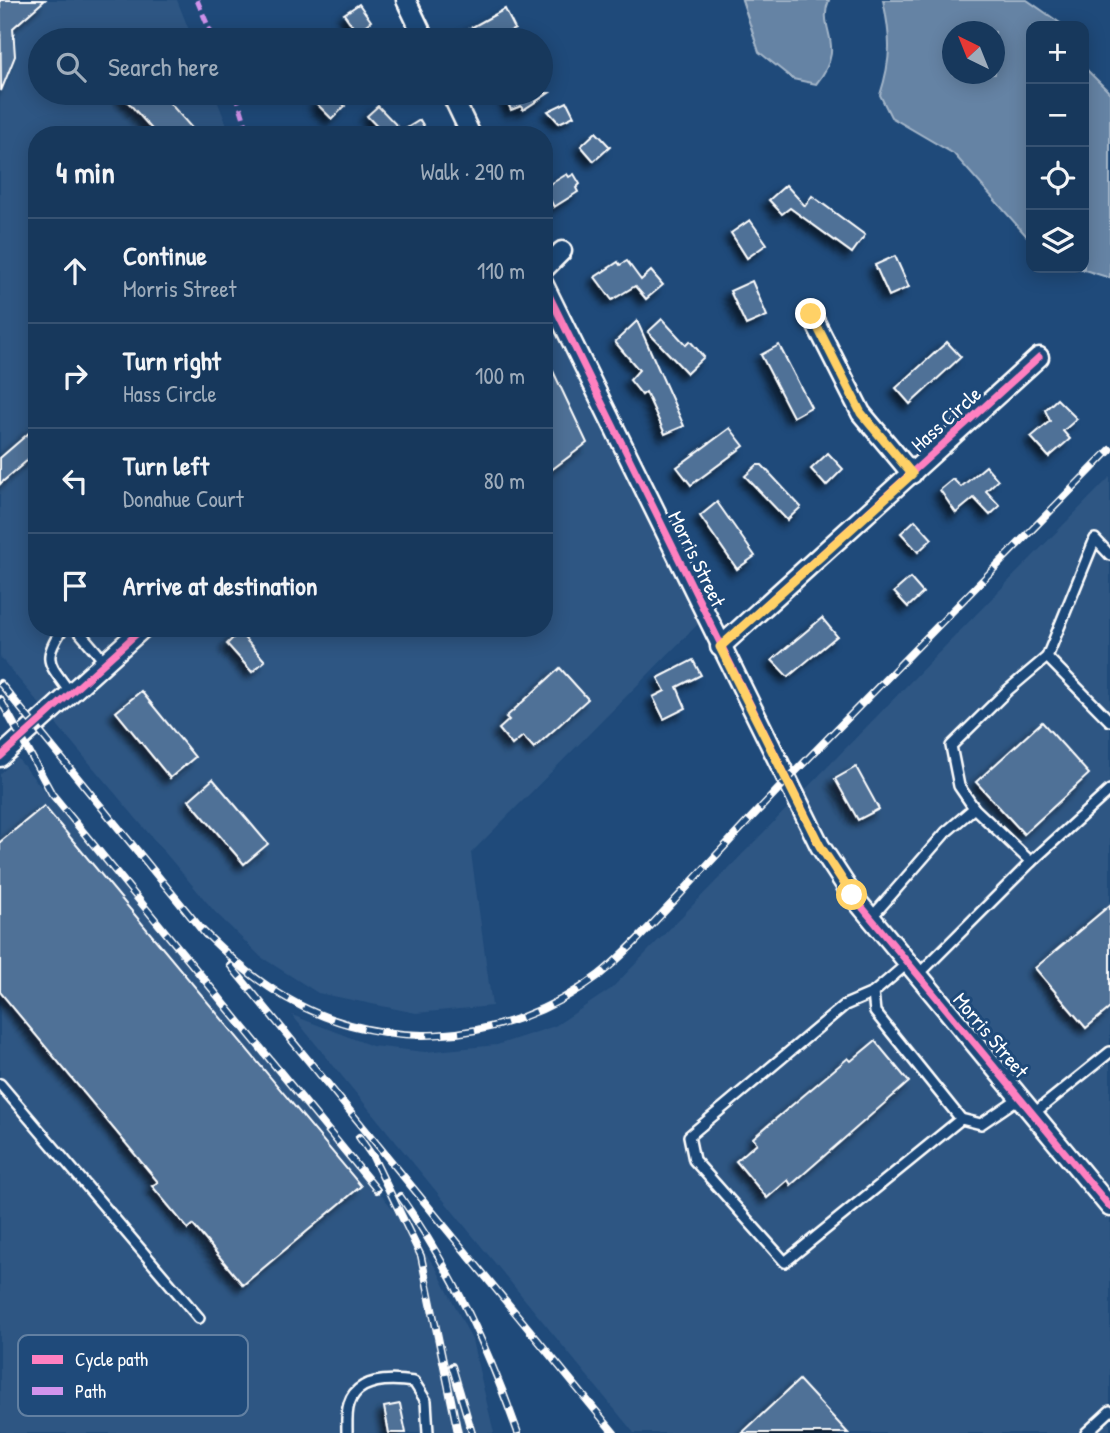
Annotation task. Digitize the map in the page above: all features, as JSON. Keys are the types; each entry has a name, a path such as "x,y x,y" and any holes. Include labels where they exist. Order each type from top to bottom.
{"street":[{"path":"406,0 419,28"},
{"path":"457,105 467,126"},
{"path":"553,260 562,251"},
{"name":"Morris Street","path":"553,304 820,846 871,918 1109,1203"},
{"path":"811,314 861,413 912,474"},
{"name":"Hass Circle","path":"720,647 1039,358"},
{"path":"0,757 133,637"}],"lane":[{"path":"1031,862 974,808 959,786 951,746 1008,690 1047,657 1095,539 1110,555"},
{"path":"57,637 49,649 50,663 71,694"},
{"path":"84,637 106,662"},
{"path":"1047,657 1110,720"},
{"path":"961,1119 786,1262 694,1160 689,1136 845,1004 873,993 913,969 1110,790"},
{"path":"871,918 946,832 974,808"},
{"path":"873,993 875,1012 961,1119 981,1124 1020,1098"},
{"path":"1033,1114 1110,1052"},
{"path":"0,1083 199,1318"},
{"path":"346,1433 349,1402 365,1385 389,1379 414,1382 426,1401 428,1433"},
{"path":"1086,1433 1110,1411"}],"shaded area":[{"path":"0,0 177,0 188,28 28,28 28,105 219,105 227,126 28,126 28,637 553,637 553,304 705,617 471,853 492,1006 416,1013 318,993 261,957 215,912 0,657"},
{"path":"742,0 829,0 826,20 830,58 826,70 816,84 793,79 759,52"},
{"path":"883,0 1027,0 1057,21 1026,21 1026,235 954,154 891,117 880,95 887,70 889,37"},
{"path":"1089,72 1110,93 1110,278 1089,271"},
{"path":"1110,477 1110,1433 634,1433 292,1015 372,1046 425,1052 497,1045 555,1026 611,989"},
{"path":"17,758 388,1203 436,1268 472,1340 494,1433 0,1433 0,774"}],"building":[{"path":"0,0 45,0 13,28 15,56 1,91"},
{"path":"359,4 371,21 362,28 354,28 344,14"},
{"path":"505,9 514,28 471,28"},
{"path":"567,102 574,116 559,123 548,111"},
{"path":"131,105 172,105 190,126 149,126"},
{"path":"318,105 344,105 332,119"},
{"path":"509,105 531,105 523,110 521,106 511,110"},
{"path":"378,106 397,126 376,126 367,116"},
{"path":"420,120 424,126 410,126"},
{"path":"596,132 610,147 594,161 581,146"},
{"path":"567,174 569,177 574,174 580,184 576,188 578,192 554,207 553,183"},
{"path":"786,185 805,206 812,196 865,235 852,253 790,208 782,214 769,200"},
{"path":"750,220 767,244 747,258 731,233"},
{"path":"895,256 909,287 889,296 875,265"},
{"path":"627,261 641,280 651,271 663,285 646,299 635,286 612,300 595,277 618,262 620,265"},
{"path":"752,281 767,316 746,325 730,291"},
{"path":"662,319 686,345 690,341 704,357 687,373 648,332"},
{"path":"637,321 684,426 665,434 646,392 642,395 630,380 639,370 615,342"},
{"path":"947,342 961,357 910,404 896,388"},
{"path":"779,345 811,407 793,417 761,355"},
{"path":"553,371 587,443 553,469"},
{"path":"1057,399 1077,419 1063,431 1070,439 1049,457 1031,437 1050,421 1045,410"},
{"path":"730,428 744,446 691,485 677,467"},
{"path":"28,434 28,460 0,484 0,458"},
{"path":"828,453 843,469 826,486 811,469"},
{"path":"757,465 762,465 801,507 787,520 745,476"},
{"path":"986,466 998,480 986,491 1000,506 990,515 974,498 956,513 940,490 953,479 961,487"},
{"path":"717,502 755,556 737,569 700,516"},
{"path":"915,520 932,539 918,552 901,533"},
{"path":"910,578 923,593 908,607 894,592"},
{"path":"822,618 837,636 788,677 772,660"},
{"path":"234,637 243,637 265,661 252,672 227,644"},
{"path":"693,660 701,675 677,687 686,708 664,719 653,697 665,691 658,678"},
{"path":"560,668 588,699 534,748 523,736 512,745 499,729 509,720 506,717"},
{"path":"141,691 195,757 170,778 116,712"},
{"path":"1042,722 1089,774 1024,834 976,782"},
{"path":"856,767 879,809 858,820 835,779"},
{"path":"213,779 268,844 244,864 189,800"},
{"path":"44,806 361,1186 243,1285 193,1225 188,1229 152,1186 158,1182 0,992 0,842"},
{"path":"1110,905 1110,1008 1086,1028 1035,968"},
{"path":"875,1041 909,1082 791,1185 788,1180 767,1198 736,1161 757,1143 753,1138 848,1058 851,1061"},
{"path":"799,1380 848,1433 742,1433"},
{"path":"400,1404 406,1433 389,1433 384,1407"}],"railway":[{"path":"202,930 234,960 269,987 309,1010 350,1025 393,1033 436,1035 479,1029 521,1018 561,999 599,975 629,948 777,790 1110,450"},
{"path":"0,683 206,935"},
{"path":"0,699 52,794 377,1190"},
{"path":"230,965 614,1433"},
{"path":"359,1137 373,1157 421,1256 458,1433"},
{"path":"400,1196 436,1252 467,1310 518,1433"},
{"path":"452,1366 472,1433"}],"marked path":[{"path":"197,0 209,28"},
{"path":"240,105 246,126"}],"cycle path":[{"path":"553,303 820,846 852,895 1110,1207"},
{"path":"720,647 1039,357"},
{"path":"0,757 133,637"}],"route":[{"path":"811,314 861,413 879,438 912,474 720,647 820,846 852,895"}]}
